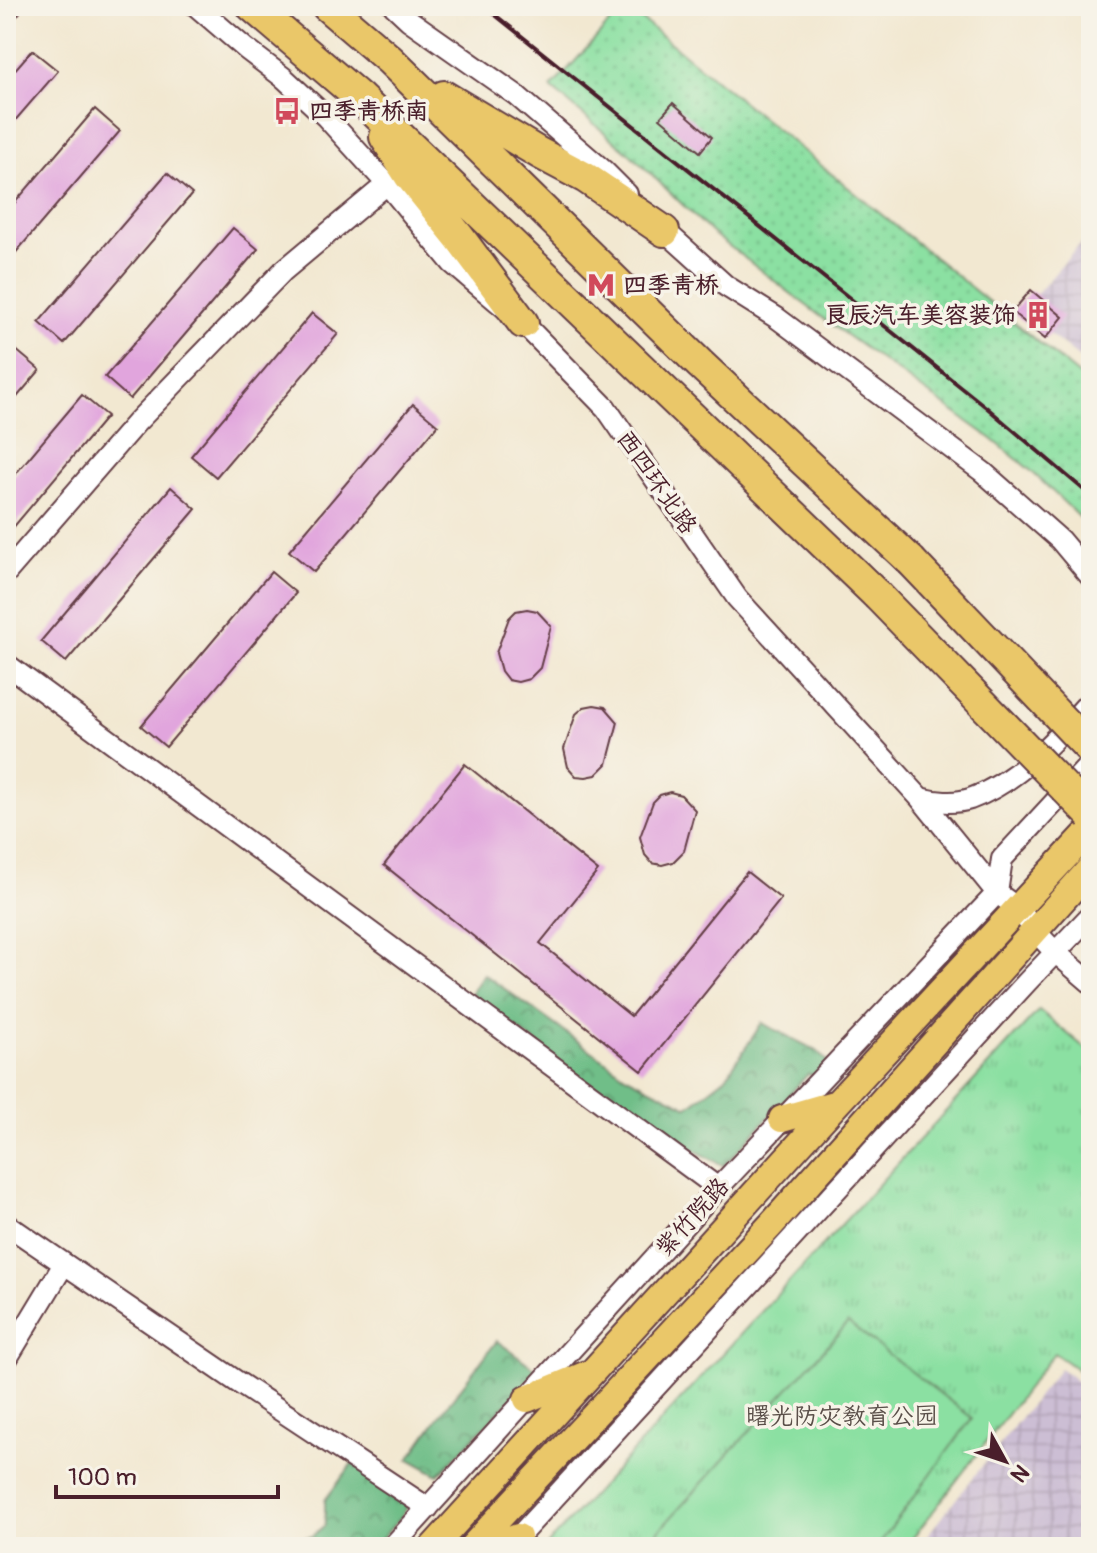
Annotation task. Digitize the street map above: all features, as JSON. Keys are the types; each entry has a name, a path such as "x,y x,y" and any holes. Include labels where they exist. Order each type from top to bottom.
{"highway":[{"path":"252,6 360,98 877,595 1091,815"},
{"path":"327,6 390,60 700,364 911,561 1091,750"},
{"path":"390,60 468,111 586,178 664,231"},
{"path":"360,98 409,175 523,323"}],"main road":[{"name":"紫竹院路","path":"433,1547 1091,829"},
{"path":"472,1547 771,1225 1091,868"},
{"path":"782,1119 837,1103"},
{"path":"527,1399 594,1371"},
{"path":"490,1547 513,1542"}],"street":[{"path":"6,12 11,6"},
{"name":"西四环北路","path":"196,6 302,94 387,184 452,263 523,323 606,408 737,598 920,798 997,893 1019,909 1055,952 1091,983"},
{"path":"394,6 409,20 516,95 603,170 664,231 726,286 777,318 983,472 1060,540 1091,577"},
{"path":"6,573 136,423 272,281 387,184"},
{"path":"6,664 718,1188"},
{"path":"920,798 937,802 968,800 1006,781 1052,743 1091,700"},
{"path":"997,893 1002,859 1091,763"},
{"name":"紫竹院路","path":"392,1547 718,1188 997,893"},
{"path":"513,1542 1091,915"},
{"path":"6,1224 428,1508"},
{"path":"6,1360 64,1264"}],"shaded area":[{"path":"1091,232 1091,367 1021,312"},
{"path":"1060,1368 1091,1392 1091,1547 918,1547"}],"green space":[{"path":"625,6 1091,385 1091,528 992,439 828,322 712,233 629,153 551,88"},
{"path":"484,974 625,1075 688,1107 726,1077 762,1023 817,1051 829,1063 816,1077 808,1074 724,1166 629,1115 471,993"},
{"name":"曙光防灾教育公园","path":"1039,1010 1091,1053 1091,1379 1054,1353 906,1547 545,1547"},
{"path":"848,1323 972,1418 877,1547 644,1547"},
{"path":"497,1341 538,1371 438,1475 409,1459 442,1412"},
{"path":"353,1463 411,1500 402,1516 374,1547 287,1547 293,1540 312,1536 325,1525 325,1500"}],"building":[{"path":"32,50 58,71 6,131 6,80"},
{"path":"673,103 712,137 700,152 660,118"},
{"path":"95,109 120,131 6,264 6,213"},
{"path":"167,173 192,194 64,344 39,322"},
{"path":"233,228 258,249 130,399 105,377"},
{"name":"良辰汽车美容装饰","path":"1031,290 1063,317 1045,339 1012,312"},
{"path":"312,313 338,334 216,477 191,456"},
{"path":"15,349 40,370 6,410 6,359"},
{"path":"82,395 107,416 6,536 6,485"},
{"path":"413,404 438,425 314,572 289,551"},
{"path":"171,487 196,509 66,662 41,641"},
{"path":"271,572 296,593 166,747 141,726"},
{"path":"516,611 537,611 551,626 540,668 529,679 518,682 508,680 501,671 496,653 509,618"},
{"path":"584,707 605,707 618,722 607,764 596,775 576,776 568,767 564,749 576,714"},
{"path":"465,764 598,871 540,943 631,1016 747,872 781,899 642,1071 384,865"},
{"path":"670,792 681,795 695,810 684,851 673,862 662,865 652,863 645,855 640,837 653,802 660,795"}],"railway":[{"path":"484,6 986,407 1091,496"}],"place":[{"name":"四季青桥南","path":"287,111"},
{"name":"四季青桥","path":"601,285"},
{"name":"良辰汽车美容装饰","path":"1038,315"}]}
